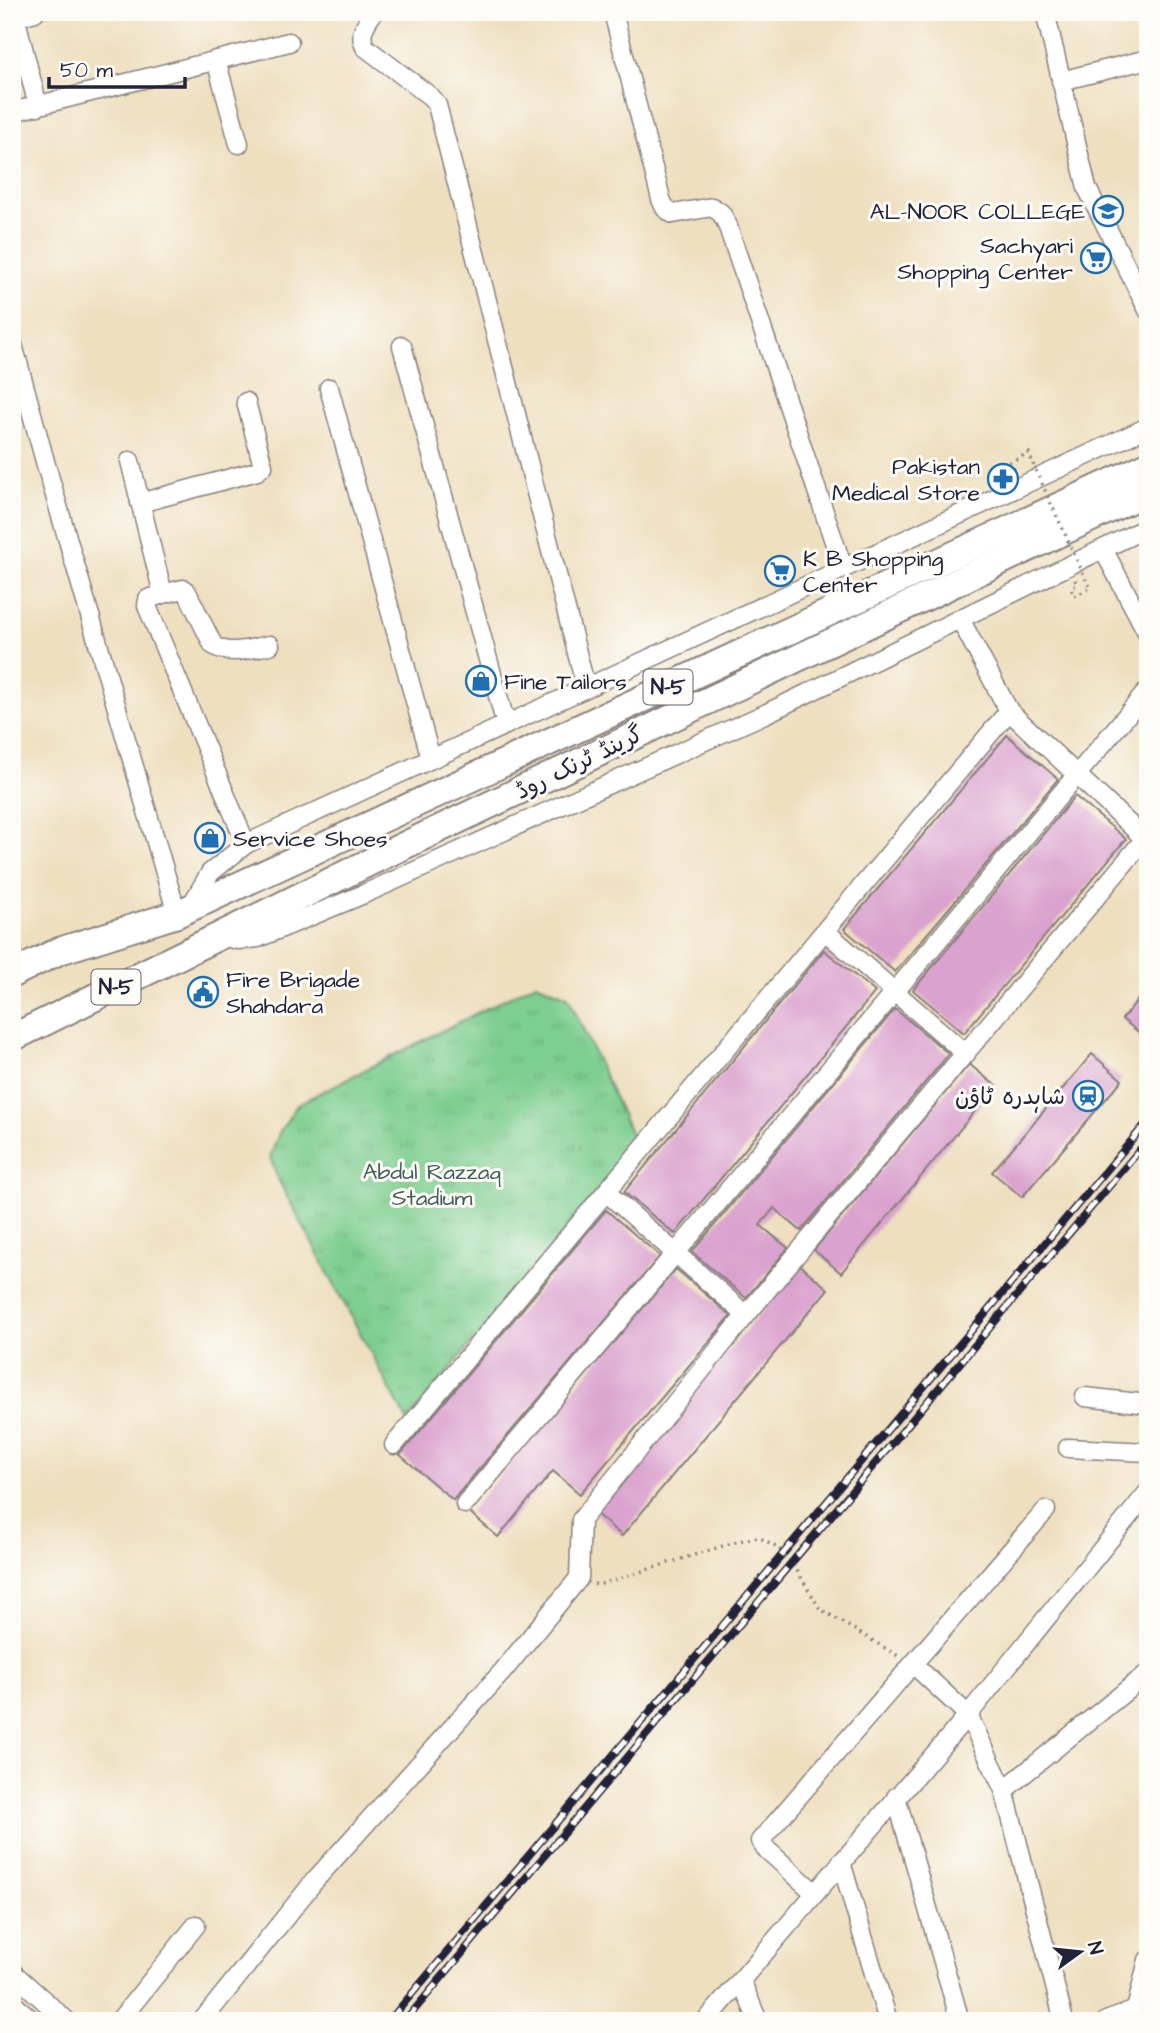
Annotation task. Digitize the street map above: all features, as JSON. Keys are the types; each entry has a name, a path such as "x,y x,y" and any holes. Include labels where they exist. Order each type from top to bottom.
{"highway":[{"name":"گرینڈ ٹرنک روڈ","path":"12,974 59,951 183,911 1148,465"},
{"name":"گرینڈ ٹرنک روڈ","path":"12,1038 376,859 1148,491"}],"street":[{"path":"35,12 15,15 38,106"},
{"path":"373,12 361,38 365,47 431,97 437,105 586,688"},
{"path":"613,12 661,199 673,214 712,207 721,213 727,225 843,568"},
{"path":"1045,12 1087,188 1148,310"},
{"path":"12,112 289,42"},
{"path":"1061,81 1148,59"},
{"path":"216,60 239,144"},
{"path":"12,341 46,465 183,911"},
{"path":"402,346 506,725"},
{"path":"329,388 431,759"},
{"path":"140,503 257,471 263,466 246,402"},
{"path":"183,911 210,873 246,844 1148,427"},
{"path":"130,461 163,594"},
{"path":"220,936 238,940 258,938 364,894 767,713 1148,527"},
{"path":"1103,549 1148,634"},
{"path":"246,844 147,606 148,599 183,589 187,592 213,645 221,650 234,652 270,645"},
{"path":"202,2021 316,1879 503,1671 579,1578 581,1520 746,1315 1146,837 1009,711 960,619"},
{"path":"465,1504 1148,690"},
{"path":"394,1445 1009,711"},
{"path":"825,931 966,1054"},
{"path":"606,1192 746,1315"},
{"path":"1086,1397 1148,1404"},
{"path":"1068,1448 1148,1452"},
{"path":"706,2021 968,1715 1148,1492"},
{"path":"815,1892 765,1848 761,1841 1046,1510"},
{"path":"913,1664 968,1715 1004,1790 1064,2021"},
{"path":"1004,1790 1148,1673"},
{"path":"896,1797 960,2021"},
{"path":"841,1862 888,2021"},
{"path":"119,2021 197,1925"},
{"path":"1106,2021 1142,2008 1148,1960"},
{"path":"12,1972 67,2021"},
{"path":"741,1980 758,2021"},
{"path":"12,2003 33,2021"}],"path":[{"path":"1020,467 1014,470 1010,462 1029,453 1091,588 1074,596 1071,588 1077,585"},
{"path":"579,1578 598,1586 739,1541 758,1538 775,1546 792,1562 820,1609 913,1664"}],"green space":[{"name":"Abdul Razzaq Stadium","path":"536,983 568,996 636,1145 407,1421 278,1179 270,1157 280,1131 298,1104"}],"building":[{"path":"1007,735 1058,779 895,972 844,929"},
{"path":"1075,796 1126,839 964,1033 913,990"},
{"path":"824,950 875,992 675,1234 624,1192"},
{"path":"1148,987 1148,1036 1146,1038 1122,1019"},
{"path":"895,1009 949,1054 801,1231 774,1208 760,1225 788,1248 746,1298 692,1252"},
{"path":"1092,1054 1122,1080 1022,1197 992,1172"},
{"path":"969,1064 996,1086 841,1273 814,1250"},
{"path":"606,1210 660,1256 453,1500 400,1455"},
{"path":"800,1265 828,1289 622,1536 594,1512"},
{"path":"676,1269 731,1316 580,1494 553,1471 498,1537 469,1512"}],"railway":[{"path":"389,2021 1148,1121"},
{"path":"405,2021 1148,1140"}],"place":[{"name":"AL-NOOR COLLEGE","path":"1108,211"},
{"name":"Sachyari Shopping Center","path":"1096,258"},
{"name":"Pakistan Medical Store","path":"1003,479"},
{"name":"K B Shopping Center","path":"780,571"},
{"name":"Fine Tailors","path":"481,681"},
{"name":"Service Shoes","path":"210,838"},
{"name":"Fire Brigade Shahdara","path":"203,992"},
{"name":"شاہدرہ ٹاؤن","path":"1088,1096"}]}
